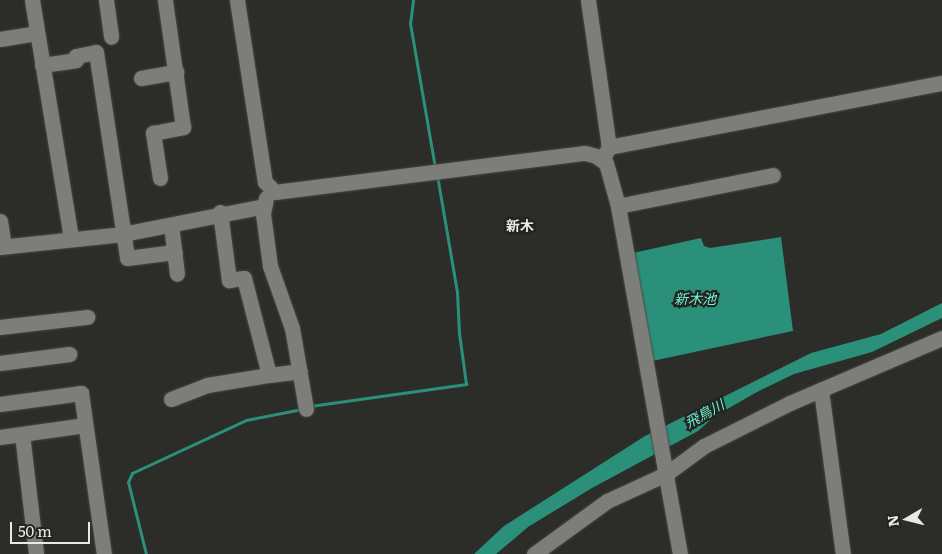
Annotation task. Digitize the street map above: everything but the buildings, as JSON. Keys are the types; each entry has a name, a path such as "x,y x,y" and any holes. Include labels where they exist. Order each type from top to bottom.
{"street":[{"path":"32,0 71,239"},
{"path":"106,0 111,37"},
{"path":"160,178 153,133 183,127 165,0"},
{"path":"237,0 265,182 272,191"},
{"path":"588,0 605,153 618,206 680,554"},
{"path":"0,39 37,33"},
{"path":"42,65 76,60 76,56 96,52 127,258 175,252"},
{"path":"141,78 176,72"},
{"path":"272,191 605,153 942,83"},
{"path":"618,206 773,175"},
{"path":"272,191 264,206 270,266 292,328 306,409"},
{"path":"0,221 2,246 123,234 171,225 220,212 264,206"},
{"path":"220,212 228,280 244,278 269,375"},
{"path":"171,225 177,274"},
{"path":"0,327 87,317"},
{"path":"534,554 607,501 666,471 704,446 821,390 942,338"},
{"path":"0,363 69,354"},
{"path":"171,399 207,385 300,371"},
{"path":"821,390 843,554"},
{"path":"0,404 81,393 104,554"},
{"path":"0,437 85,425"},
{"path":"22,434 36,554"}],"water":[{"name":"新木池","path":"781,237 793,331 652,361 633,253 701,238 704,246 710,248"},
{"name":"飛鳥川","path":"942,303 942,318 872,352 794,374 757,392 715,416 698,431 592,488 528,527 496,554 474,554 504,526 645,436 811,353 881,334"}],"waterway":[{"path":"413,0 410,23 435,167"},
{"path":"310,406 466,384 459,333 457,292 437,175"},
{"path":"146,554 128,482 132,473 246,420 302,409"}],"district":[{"name":"新木","path":"520,225"}]}
